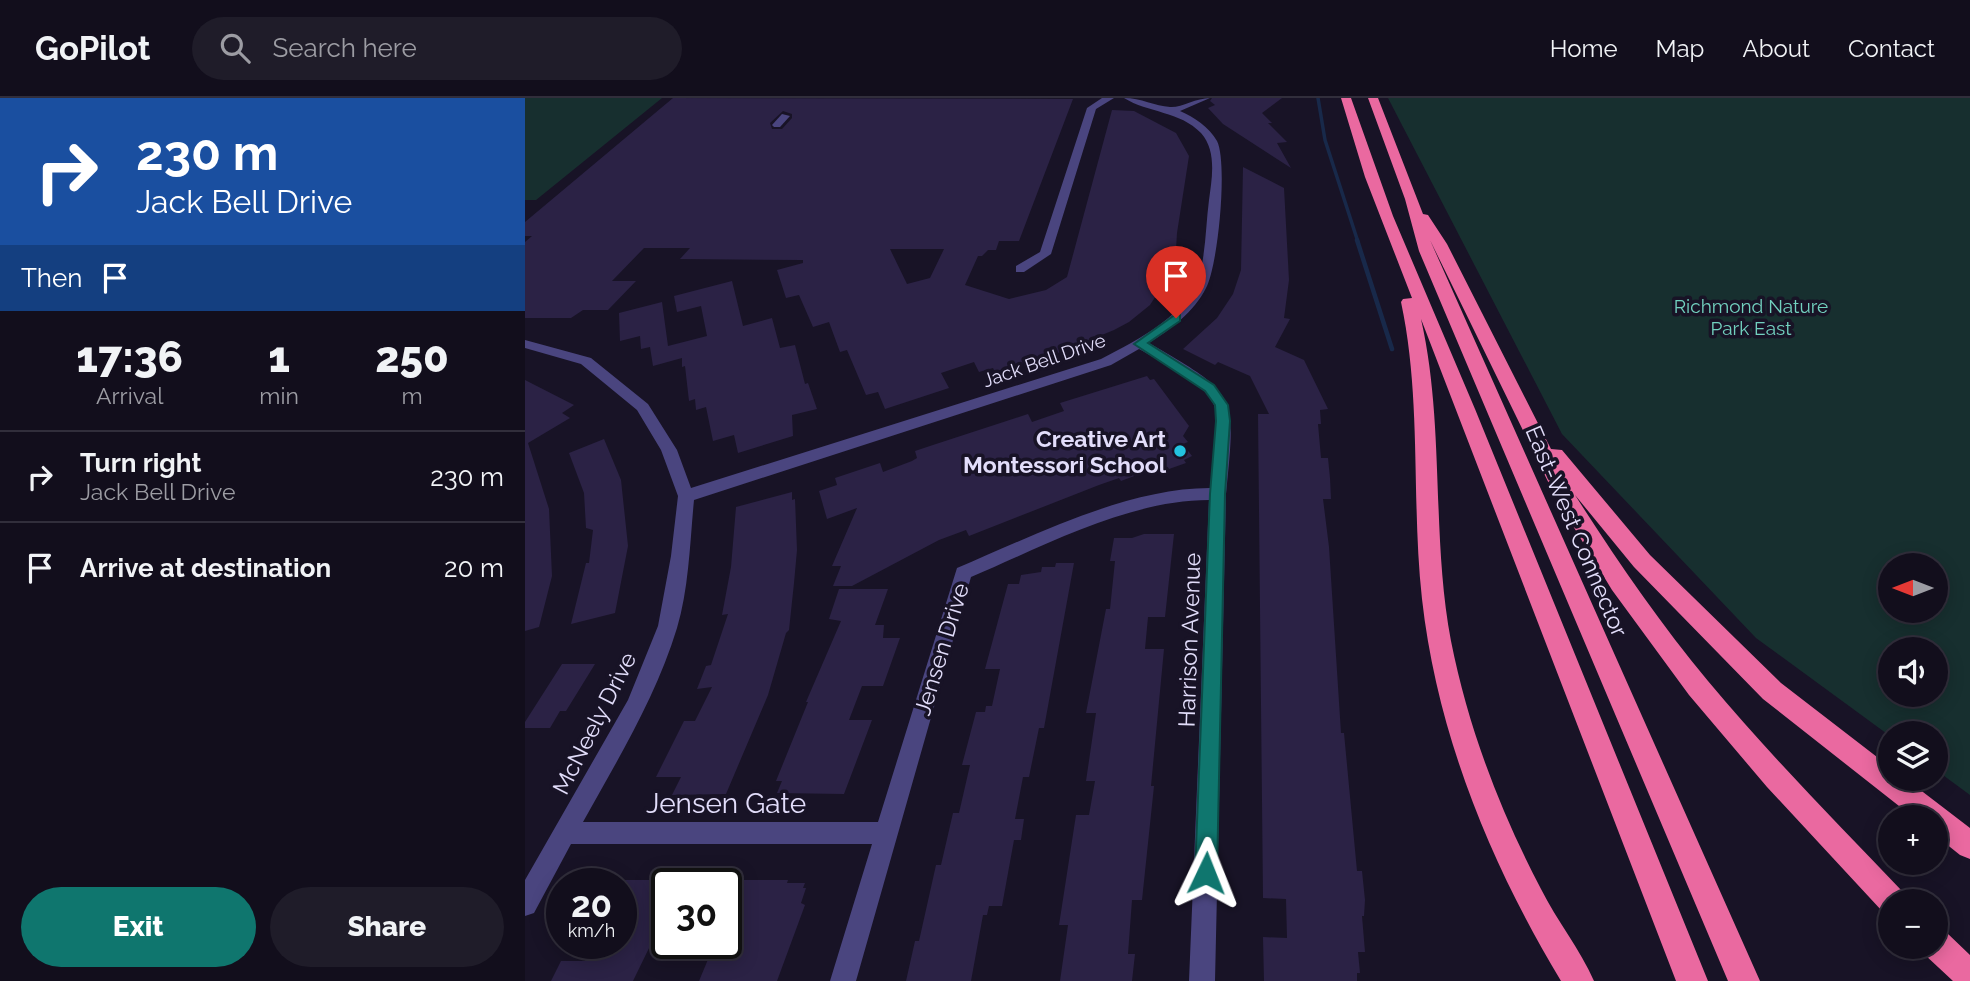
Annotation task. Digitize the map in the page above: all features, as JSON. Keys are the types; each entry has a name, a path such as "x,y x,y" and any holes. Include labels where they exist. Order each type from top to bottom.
{"highway":[{"path":"1346,98 1360,149 1692,981"},
{"name":"East-West Connector","path":"1373,98 1412,199 1426,251 1744,981"},
{"path":"1412,199 1440,244 1566,498 1620,584 1698,687 1776,778 1881,889"},
{"path":"1402,256 1422,370 1429,556 1455,716 1481,792 1526,891 1577,981"},
{"path":"1518,405 1586,496 1642,561 1772,691 1918,805"},
{"path":"1948,828 1970,845"},
{"path":"1948,955 1970,976"}],"street":[{"path":"1020,269 1045,254 1092,108 1109,98"},
{"name":"Jack Bell Drive","path":"686,496 1106,362 1140,344 1176,318 1198,293 1209,263 1216,150 1205,132 1172,111 1129,98"},
{"path":"1172,111 1205,98"},
{"path":"777,125 785,116"},
{"name":"McNeely Drive","path":"525,344 586,361 643,407 669,450 686,496 680,556 668,626 636,704 525,904"},
{"name":"Harrison Avenue","path":"1140,344 1210,388 1222,405 1202,981"},
{"name":"Jensen Drive","path":"843,981 963,573 1094,518 1182,494 1218,494"},
{"name":"Jensen Gate","path":"566,832 886,833"}],"green space":[{"path":"525,98 662,98 536,200 525,200"},
{"name":"Richmond Nature Park East","path":"1388,98 1970,98 1970,795 1948,779 1948,721 1878,721 1878,727 1756,638 1562,434"}],"building":[{"path":"673,98 1073,99 1019,241 999,241 996,250 988,250 978,256 965,285 1009,299 1046,290 1067,277 1112,110 1134,111 1176,133 1189,156 1177,233 1175,266 1150,305 1114,330 1058,353 995,372 993,368 979,372 974,362 941,373 949,388 885,409 878,392 866,395 847,350 840,352 829,322 813,327 799,295 786,298 777,270 803,263 803,260 680,259 690,248 644,248 612,281 636,281 608,310 583,310 571,318 525,318 525,242 532,236 525,236 525,222","holes":["783,111 792,114 792,118 782,129 772,129 770,123","890,249 944,249 930,278 907,284"]},
{"path":"1212,98 1282,98 1262,113 1287,142 1277,143 1291,168 1223,124 1208,108 1215,105 1210,101"},
{"path":"1243,167 1284,188 1289,280 1284,318 1290,319 1275,347 1304,360 1328,409 1320,410 1321,424 1318,424 1321,458 1328,458 1330,478 1331,499 1323,499 1329,547 1341,733 1344,733 1357,871 1362,871 1365,900 1362,916 1365,952 1358,952 1360,973 1357,973 1357,981 1264,981 1263,937 1287,938 1286,899 1263,898 1258,414 1269,414 1250,376 1218,362 1215,365 1183,349 1217,318 1233,294 1241,270"},
{"path":"732,281 743,326 772,318 780,348 795,345 805,384 808,383 817,409 792,415 793,436 738,453 734,435 713,441 706,407 696,410 695,399 689,401 682,358 653,366 650,347 641,349 640,336 620,341 619,313 662,302 668,346 707,336 701,306 677,312 674,296"},
{"path":"1147,376 1150,380 1154,379 1189,426 1183,436 1188,442 1183,444 1192,456 1184,460 1186,463 1169,469 1158,467 1121,481 1119,478 969,536 966,530 939,540 852,586 833,586 841,566 832,566 857,508 827,519 819,491 837,485 835,478 880,463 883,472 917,458 915,451 1028,414 1032,422 1064,411 1060,403"},
{"path":"525,380 574,405 562,413 570,418 528,443 549,509 552,576 539,627 525,631"},
{"path":"604,439 621,480 628,546 615,613 571,624 586,563 589,563 593,530 586,528 584,493 569,453"},
{"path":"792,492 792,500 795,499 797,550 789,630 768,695 726,794 672,795 681,777 656,777 684,721 695,721 712,687 697,689 706,666 711,665 728,614 722,615 731,567 736,507"},
{"path":"1144,534 1174,534 1165,617 1148,617 1145,649 1164,649 1142,900 1132,900 1128,954 1135,954 1132,981 1060,981 1068,925 1059,925 1076,815 1089,815 1095,781 1086,781 1096,713 1086,713 1106,609 1110,609 1115,561 1110,561 1114,538 1132,538"},
{"path":"1056,563 1074,563 1044,728 1039,728 1029,777 1023,777 1015,819 1024,819 1021,840 1014,840 1002,906 989,906 987,915 983,915 971,981 906,981 915,941 919,941 936,865 941,865 953,813 959,813 970,765 962,765 976,712 985,712 986,706 992,706 1000,669 985,669 1008,584 1019,584 1021,575 1041,572 1042,567 1055,567"},
{"path":"839,589 888,589 875,625 884,625 883,638 900,638 883,686 862,686 849,720 872,720 844,794 777,793 782,781 776,781 841,621 829,619"},
{"path":"562,664 595,664 566,711 560,711 550,728 525,728 525,722"},
{"path":"637,880 651,880 651,944 633,981 551,981 561,961 637,959"},
{"path":"742,880 788,880 787,883 805,883 801,903 805,905 777,981 699,981 708,959 742,959"}],"waterway":[{"path":"1318,98 1325,140 1358,242"},
{"path":"1357,240 1392,349"}],"place":[{"name":"Creative Art Montessori School","path":"1180,451"}],"route":[{"path":"1176,318 1140,344 1210,388 1222,405 1223,421 1218,494 1206,873"}]}
